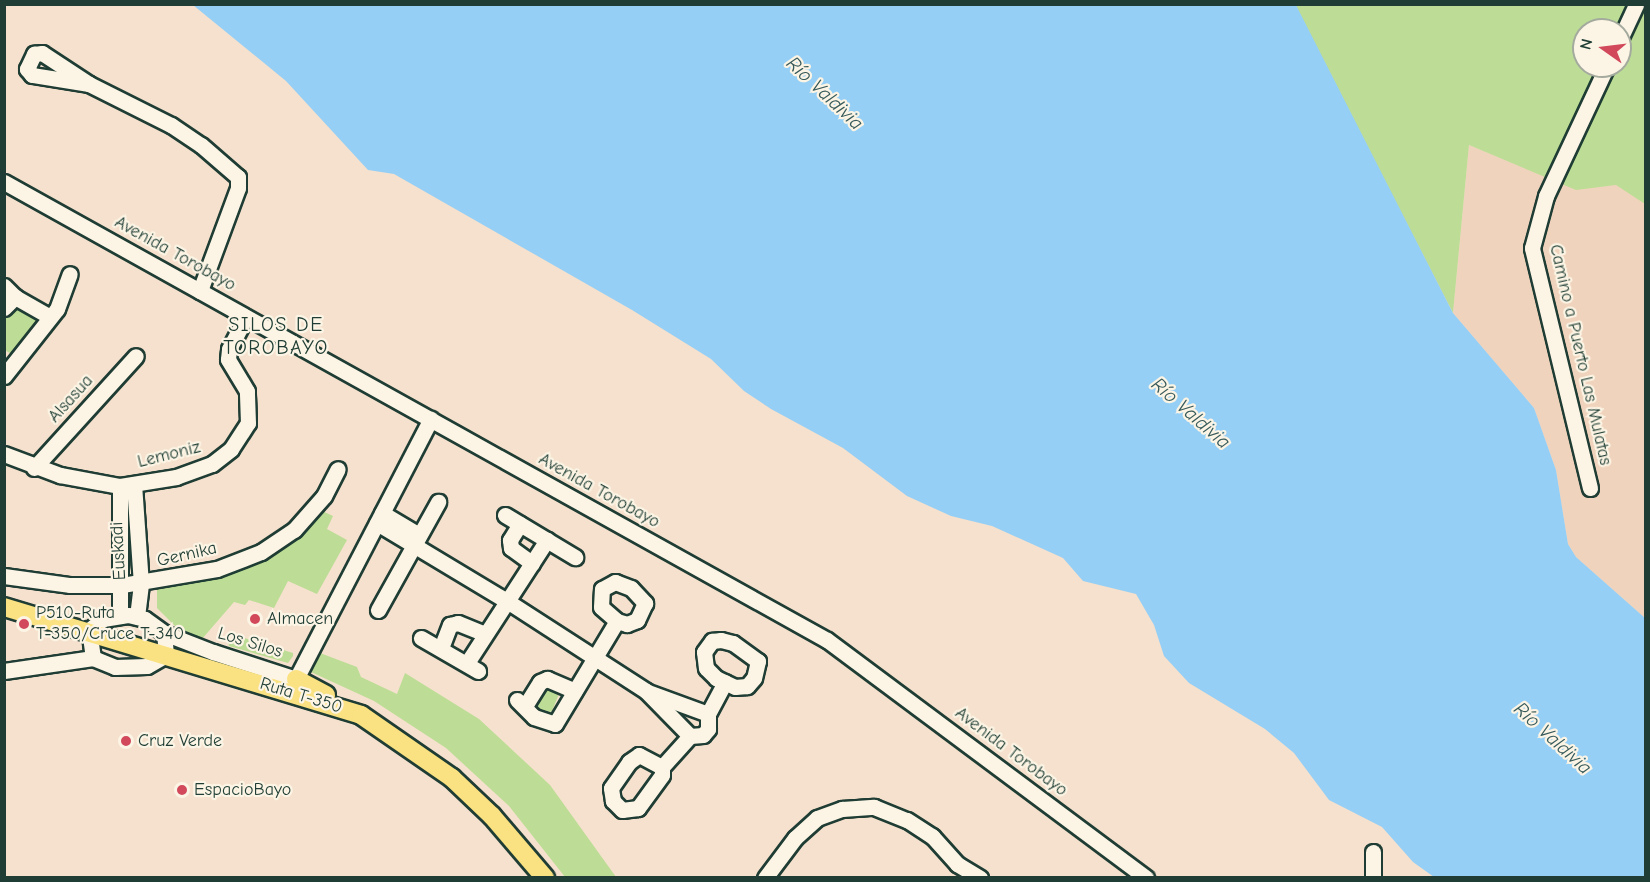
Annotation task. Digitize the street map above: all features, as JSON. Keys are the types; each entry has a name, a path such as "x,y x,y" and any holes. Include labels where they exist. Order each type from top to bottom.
{"main road":[{"name":"Ruta T-350","path":"4,607 89,630 362,715 416,750 472,797 545,878"},
{"path":"296,679 362,715"}],"street":[{"path":"1630,18 1636,4"},
{"name":"Camino a Puerto Las Mulatas","path":"1590,488 1532,248 1546,196 1601,78"},
{"path":"89,84 171,125 201,145 238,177 238,188 200,291"},
{"name":"Avenida Torobayo","path":"4,182 827,640 1146,878"},
{"path":"7,367 50,317 70,274"},
{"path":"8,297 50,317"},
{"name":"Lemoniz","path":"4,454 34,468 127,485 205,468 225,455 241,437 249,415 249,399 229,364 228,354 246,316"},
{"name":"Alsasua","path":"34,468 136,356"},
{"name":"Los Silos","path":"89,630 103,619 120,616 137,617 164,633 296,679 431,419"},
{"name":"Gernika","path":"4,576 70,585 122,585 141,584 218,569 273,546 315,508 338,469"},
{"name":"Euskadi","path":"127,485 141,584 137,617"},
{"name":"Euskadi","path":"120,616 127,485"},
{"path":"378,610 438,502"},
{"path":"505,515 575,558"},
{"path":"379,518 416,539 646,691 708,714"},
{"path":"520,524 510,540 511,548 532,563"},
{"path":"421,638 473,667 486,634 547,540"},
{"path":"575,691 548,679 540,682 521,703 534,717 555,724 575,691 595,658 617,621"},
{"path":"441,648 450,625 458,623 486,634"},
{"path":"89,630 93,658"},
{"path":"4,671 93,658 115,667 131,669 154,664 166,655 164,633"},
{"path":"662,767 690,736 706,732 710,721 708,714 725,682"},
{"path":"646,691 690,736"},
{"path":"765,878 795,838 817,818 858,807 874,807 907,820 932,836 960,871 980,878"},
{"path":"1373,852 1373,878"}],"shaded area":[{"path":"1469,145 1576,189 1631,183 1645,193 1645,618 1576,557 1568,544 1556,470 1534,408 1453,313"}],"green space":[{"path":"1294,5 1645,5 1645,204 1616,185 1576,190 1469,145 1453,313"},
{"path":"13,305 40,320 14,356 5,350 5,318"},
{"path":"320,510 333,516 327,529 347,540 317,594 288,581 274,608 249,600 245,605 234,602 202,639 175,626 157,608 157,588 246,566 293,539"},
{"path":"238,636 293,653 293,656 288,663 229,646 228,641"},
{"path":"320,653 357,667 361,677 397,694 405,673 479,719 550,785 616,877 565,877 509,806 446,748 374,701 311,672"},
{"path":"544,685 559,694 552,711 545,714 533,706"}],"water":[{"name":"Río Valdivia","path":"193,5 1296,5 1453,313 1534,408 1556,470 1568,544 1576,557 1645,618 1645,877 1434,877 1413,862 1382,827 1329,800 1294,753 1265,729 1189,683 1164,656 1154,625 1136,594 1083,581 1063,558 992,526 951,516 907,496 843,448 771,409 744,391 711,359 632,310 394,174 368,170 286,81"}],"place":[{"name":"Almacen","path":"255,619"},
{"name":"P510-Ruta T-350/Cruce T-340","path":"24,624"},
{"name":"Cruz Verde","path":"126,741"},
{"name":"EspacioBayo","path":"182,790"}],"district":[{"name":"SILOS DE TOROBAYO","path":"276,336"}]}
